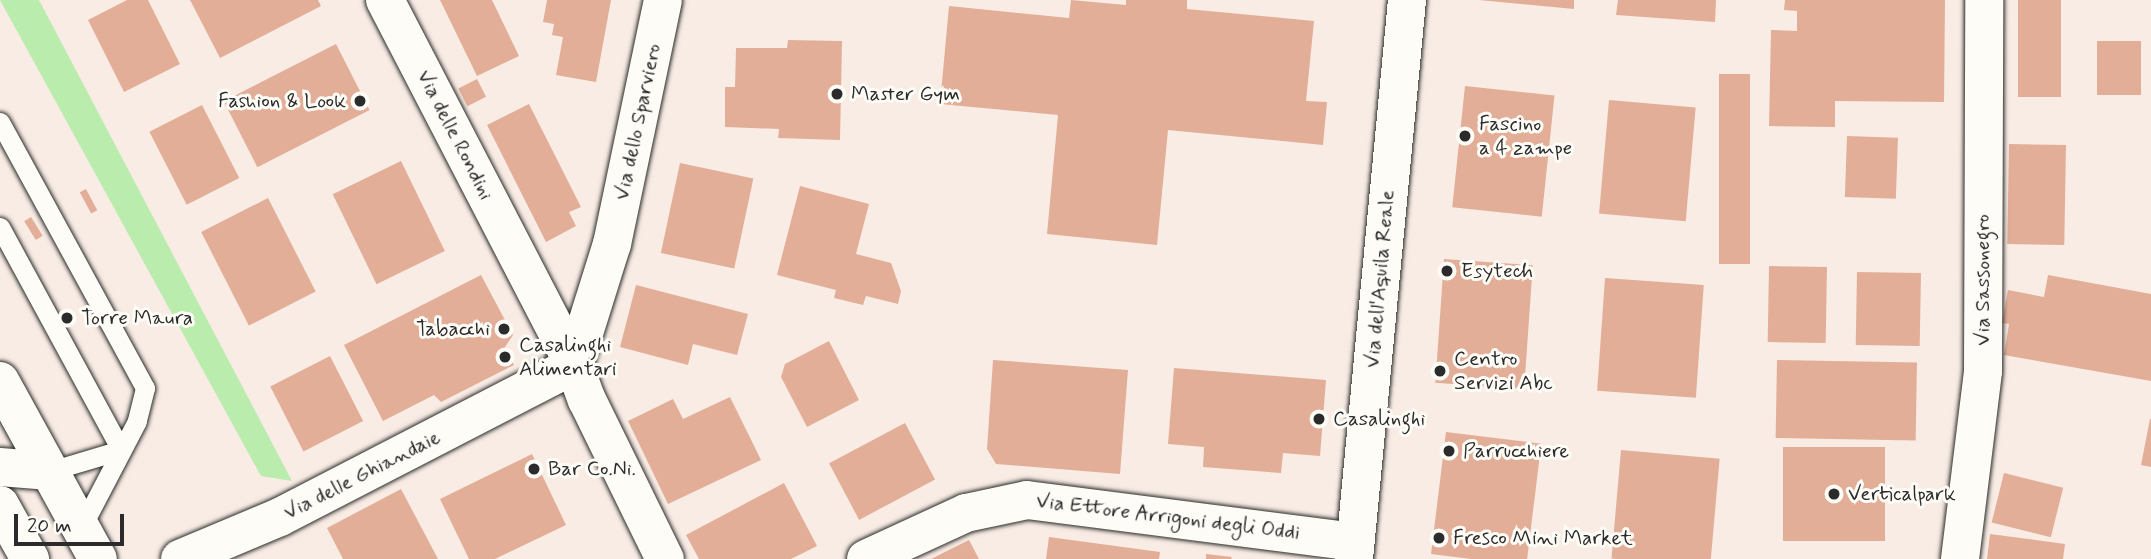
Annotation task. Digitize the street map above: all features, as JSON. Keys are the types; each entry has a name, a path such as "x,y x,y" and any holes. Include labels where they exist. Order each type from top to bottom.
{"street":[{"name":"Via delle Rondini","path":"385,0 581,383"},
{"name":"Via dello Sparviero","path":"581,383 663,0"},
{"name":"Via dell'Aquila Reale","path":"1354,550 1407,0"},
{"name":"Via Sassonegro","path":"1960,559 1983,371 1984,0"},
{"path":"0,382 90,544"},
{"name":"Via delle Ghiandaie","path":"180,559 280,517 541,384 581,383"},
{"path":"581,383 665,559"},
{"path":"0,467 50,471"},
{"name":"Via Ettore Arrigoni degli Oddi","path":"866,559 966,513 1027,500 1354,550"},
{"path":"0,505 30,559"}],"lane":[{"path":"0,122 142,377 142,408 121,450 90,544"},
{"path":"0,227 121,450"},
{"path":"50,471 121,450"}],"green space":[{"path":"0,0 39,0 292,481 261,476"}],"building":[{"path":"127,0 148,0 180,64 124,92 88,20"},
{"path":"190,0 318,0 321,6 220,58"},
{"path":"440,0 492,0 519,56 477,76"},
{"path":"547,0 611,0 596,82 556,75 563,37 552,35 554,24 543,22"},
{"path":"1071,0 1126,5 1126,0 1187,0 1187,9 1314,21 1306,101 1327,102 1323,145 1168,130 1157,245 1047,234 1058,115 940,104 949,6 1069,18"},
{"path":"1479,0 1574,0 1574,9"},
{"path":"1618,0 1716,0 1715,22 1616,15"},
{"path":"1785,0 1945,0 1944,102 1835,101 1835,127 1769,126 1771,30 1797,31 1797,11 1784,10"},
{"path":"2018,0 2061,0 2061,97 2018,97"},
{"path":"788,40 842,41 840,140 778,138 779,129 725,127 725,87 735,87 736,48 787,48"},
{"path":"2097,41 2141,41 2141,95 2097,95"},
{"path":"336,44 370,110 257,167 224,101"},
{"path":"1719,74 1750,74 1750,264 1719,264"},
{"path":"477,79 486,97 467,106 458,89"},
{"path":"1465,86 1555,95 1542,217 1452,207"},
{"path":"1609,100 1696,108 1686,221 1599,214"},
{"path":"529,104 581,207 569,212 576,226 546,242 487,125"},
{"path":"202,105 239,178 187,205 149,132"},
{"path":"1847,136 1898,138 1896,199 1845,197"},
{"path":"2009,144 2066,145 2064,245 2007,244"},
{"path":"401,161 445,251 377,284 333,194"},
{"path":"680,163 753,179 734,269 661,253"},
{"path":"800,186 869,204 856,254 891,263 901,291 898,304 866,296 863,305 834,298 836,290 777,275"},
{"path":"86,189 97,210 91,213 80,192"},
{"path":"268,198 316,292 249,326 201,232"},
{"path":"31,217 43,236 36,240 24,221"},
{"path":"1444,259 1533,265 1524,389 1435,383"},
{"path":"1769,266 1827,267 1826,343 1768,342"},
{"path":"1857,272 1921,273 1920,346 1856,345"},
{"path":"481,275 513,335 505,347 514,365 441,402 434,395 383,421 344,345"},
{"path":"2048,275 2151,294 2151,381 2004,355 2009,324 2002,323 2008,290 2044,297"},
{"path":"1605,278 1704,285 1696,398 1597,391"},
{"path":"636,285 748,314 737,355 693,344 688,365 620,347"},
{"path":"829,341 859,400 807,427 781,377 785,364"},
{"path":"330,356 363,421 303,451 270,386"},
{"path":"993,360 1128,370 1120,474 996,464 987,449"},
{"path":"1777,360 1917,362 1916,440 1776,438"},
{"path":"1174,368 1326,380 1320,456 1283,453 1281,473 1203,467 1204,447 1168,444"},
{"path":"730,397 761,460 668,504 628,421 673,399 683,419"},
{"path":"2151,419 2151,467 2141,465"},
{"path":"905,423 935,480 859,520 829,463"},
{"path":"1446,432 1541,444 1527,559 1471,559 1431,554"},
{"name":"Verticalpark","path":"1783,447 1885,447 1885,541 1783,541"},
{"path":"1621,450 1720,459 1711,559 1612,559"},
{"path":"532,454 566,525 495,559 469,559 440,499"},
{"path":"2004,473 2063,488 2051,537 1992,522"},
{"path":"784,483 817,546 791,559 699,559 686,535"},
{"path":"401,489 438,559 343,559 327,528"},
{"path":"1990,534 2065,544 2063,559 1987,559"},
{"path":"1049,537 1160,552 1159,559 1046,559"},
{"path":"969,540 979,559 931,559"},
{"path":"1206,554 1232,557 1206,559"}],"place":[{"name":"Master Gym","path":"837,94"},
{"name":"Fashion & Look","path":"360,101"},
{"name":"Fascino a 4 zampe","path":"1465,136"},
{"name":"Esytech","path":"1447,271"},
{"name":"Torre Maura","path":"67,318"},
{"name":"Tabacchi","path":"504,329"},
{"name":"Casalinghi Alimentari","path":"505,357"},
{"name":"Centro Servizi Abc","path":"1440,371"},
{"name":"Casalinghi","path":"1319,419"},
{"name":"Parrucchiere","path":"1449,451"},
{"name":"Bar Co.Ni.","path":"534,469"},
{"name":"Verticalpark","path":"1834,494"},
{"name":"Fresco Mini Market","path":"1439,538"}]}
